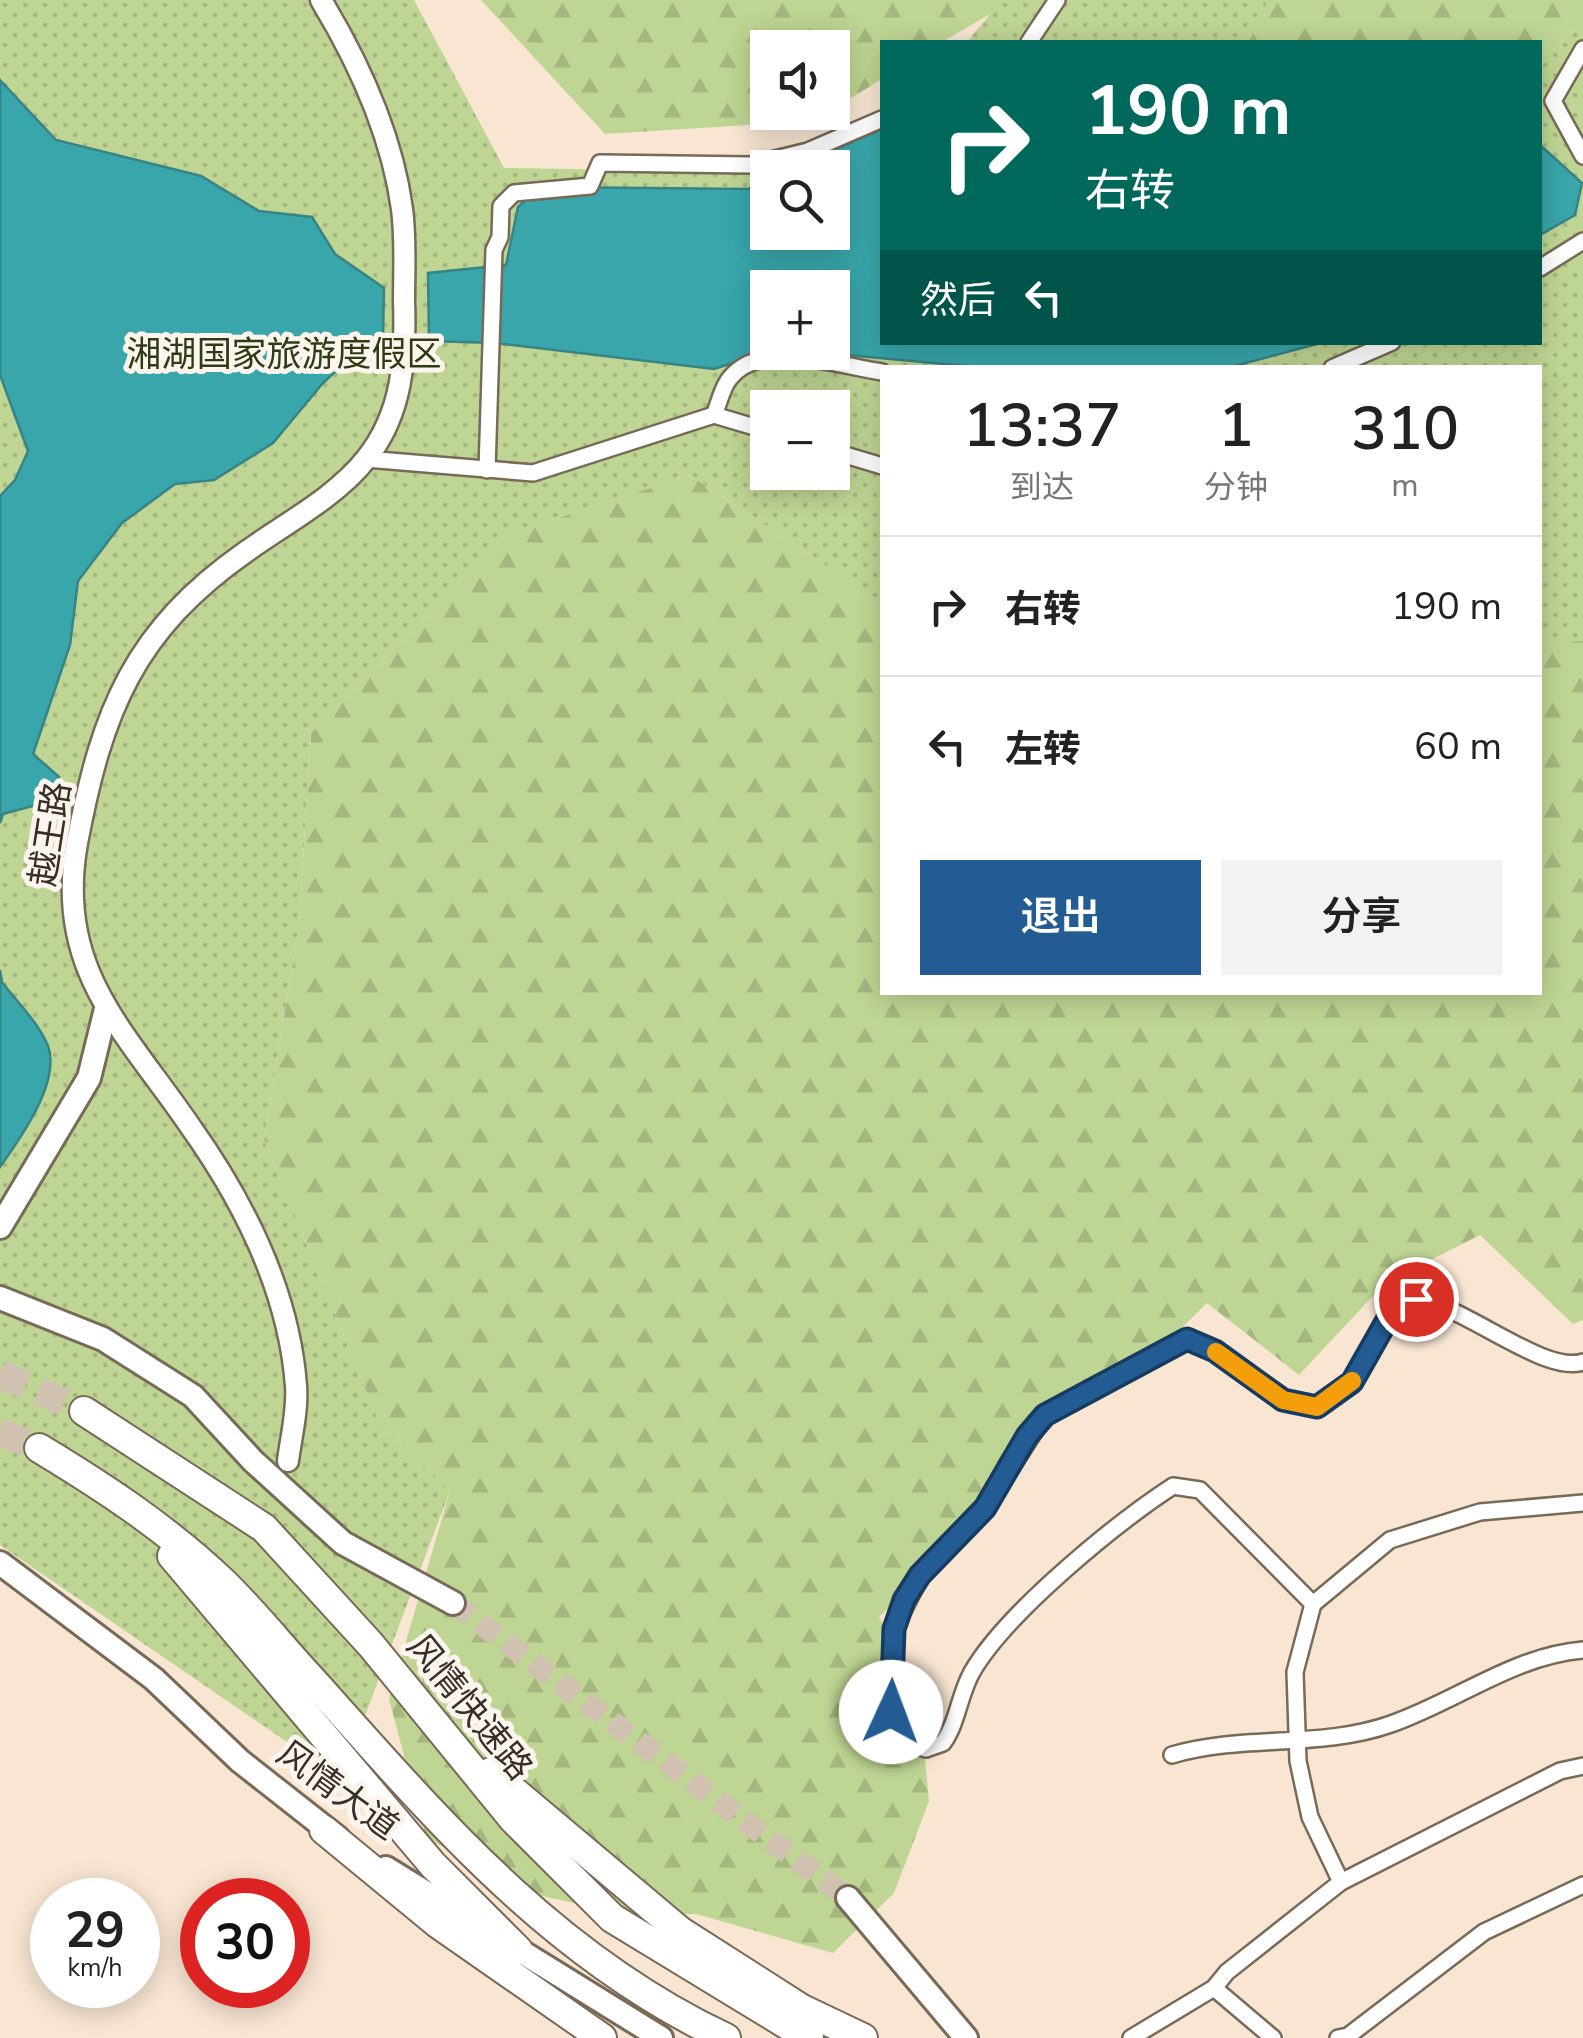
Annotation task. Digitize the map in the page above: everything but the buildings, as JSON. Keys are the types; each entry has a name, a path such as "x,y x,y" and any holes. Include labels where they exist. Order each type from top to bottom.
{"highway":[{"name":"风情快速路","path":"84,1410 264,1528 371,1645 513,1819 612,1918 809,2038"},
{"path":"518,1950 434,1866 166,1550 39,1448 138,1508 224,1583 465,1850 538,1918 670,2012 726,2038"},
{"path":"440,1730 680,1931 802,2009 863,2038"},
{"path":"324,1830 437,1923 602,2038"}],"main road":[{"name":"越王路","path":"288,1461 297,1391 289,1332 274,1284 218,1168 92,985 75,933 69,887 93,771 128,676 161,624 204,581 329,494 366,460 399,403 405,321 402,210 370,94 321,0"},
{"path":"0,1227 89,1078 106,1009"},
{"path":"0,1295 102,1340 193,1396 253,1461 343,1543 453,1603"},
{"name":"风情大道","path":"0,1563 154,1679 240,1761 324,1830 662,2038"},
{"path":"848,1898 966,2038"}],"street":[{"path":"1030,40 1057,0"},
{"path":"1582,52 1553,101 1583,156"},
{"path":"487,470 494,250 500,237 501,206 514,193 590,186 600,162 750,165 808,151 880,120"},
{"path":"1542,267 1583,241"},
{"path":"1339,365 1385,345"},
{"path":"714,414 729,378 750,362 791,357 880,372"},
{"path":"366,460 533,474 714,414 750,425"},
{"path":"850,456 880,465"},
{"path":"1313,1604 1200,1490 1173,1486 1128,1515 1004,1629 971,1673 943,1744 926,1748 896,1740 891,1712 894,1629 920,1575 985,1508 1045,1415 1160,1350 1187,1339 1215,1351 1283,1400 1317,1407 1352,1382 1386,1322 1416,1299 1442,1302 1538,1356 1575,1365 1583,1362"},
{"path":"1341,1882 1310,1817 1297,1739 1295,1672 1313,1604 1390,1540 1480,1512 1583,1502"},
{"path":"1172,1755 1211,1743 1297,1739 1389,1725 1547,1653 1583,1650"},
{"path":"1131,2038 1214,1988 1226,1972 1341,1882 1560,1771 1583,1766"},
{"path":"1345,2037 1484,1932 1583,1885"},
{"path":"1214,1988 1273,2038"}],"green space":[{"name":"湘湖国家旅游度假区","path":"0,0 414,0 504,168 750,172 750,250 850,250 850,150 822,150 880,128 880,345 1542,345 1542,57 1583,24 1583,641 1542,642 1542,365 880,365 880,616 836,572 690,475 505,535 311,733 299,923 264,1140 378,1420 450,1491 341,1779 0,1545"},
{"path":"481,0 1583,0 1583,24 1542,57 1542,40 1192,40 990,14 945,40 880,40 880,80 850,99 850,30 750,30 750,125 605,134"},
{"path":"994,0 1268,0 1250,40 969,40 990,14"},
{"path":"690,475 836,572 880,616 880,995 1542,995 1542,600 1583,582 1583,1320 1573,1324 1480,1235 1385,1283 1299,1375 1207,1303 1151,1358 1039,1412 991,1509 879,1617 918,1690 929,1801 894,1893 833,1953 696,1914 628,1915 529,1893 426,1838 389,1699 450,1491 378,1420 264,1140 299,923 311,733 505,535"}],"water":[{"path":"0,80 56,140 201,176 259,211 312,217 335,254 384,288 383,339 355,353 323,383 273,443 214,480 175,484 122,523 78,581 70,645 33,754 59,777 51,801 3,814 0,823 0,496 15,480 28,451 0,375"},
{"path":"880,130 880,345 1313,345 1238,365 955,365 850,355 850,270 750,270 750,358 714,369 496,343 429,341 428,273 506,265 518,207 541,187 749,189 750,250 850,250 850,150 833,150"},
{"path":"1542,147 1582,183 1575,215 1542,234"},
{"path":"0,970 2,982 44,1037 50,1060 44,1093 0,1167"}],"tunnel":[{"path":"0,1374 84,1411"},
{"path":"0,1432 39,1448"},
{"path":"453,1603 848,1898"}],"slow traffic":[{"path":"1216,1352 1283,1400 1317,1407 1352,1381"}],"route":[{"path":"891,1712 894,1629 904,1600 920,1575 985,1508 1027,1436 1045,1415 1160,1350 1187,1339 1215,1351 1283,1400 1317,1407 1352,1382 1386,1322 1416,1299"}]}
